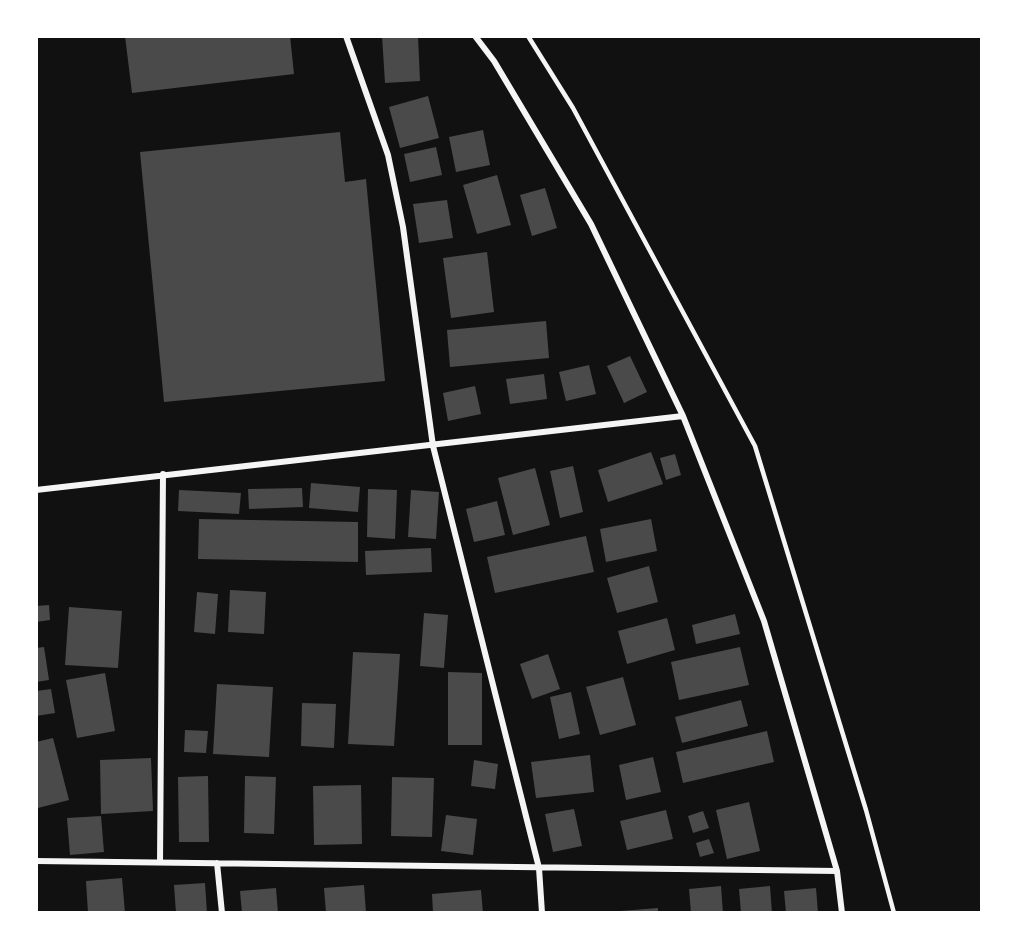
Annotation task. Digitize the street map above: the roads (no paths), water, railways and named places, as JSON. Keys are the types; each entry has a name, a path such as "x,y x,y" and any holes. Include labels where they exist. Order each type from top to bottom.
{"street":[{"path":"346,36 390,165 403,227 433,446 538,868 542,913"},
{"path":"475,36 494,61 591,224 683,416 764,621 837,871 842,913"},
{"path":"36,490 683,416"},
{"path":"160,862 163,474"},
{"path":"36,861 837,871"},
{"path":"217,863 222,913"}],"lane":[{"path":"528,36 573,108 754,446 866,810 894,913"}]}
